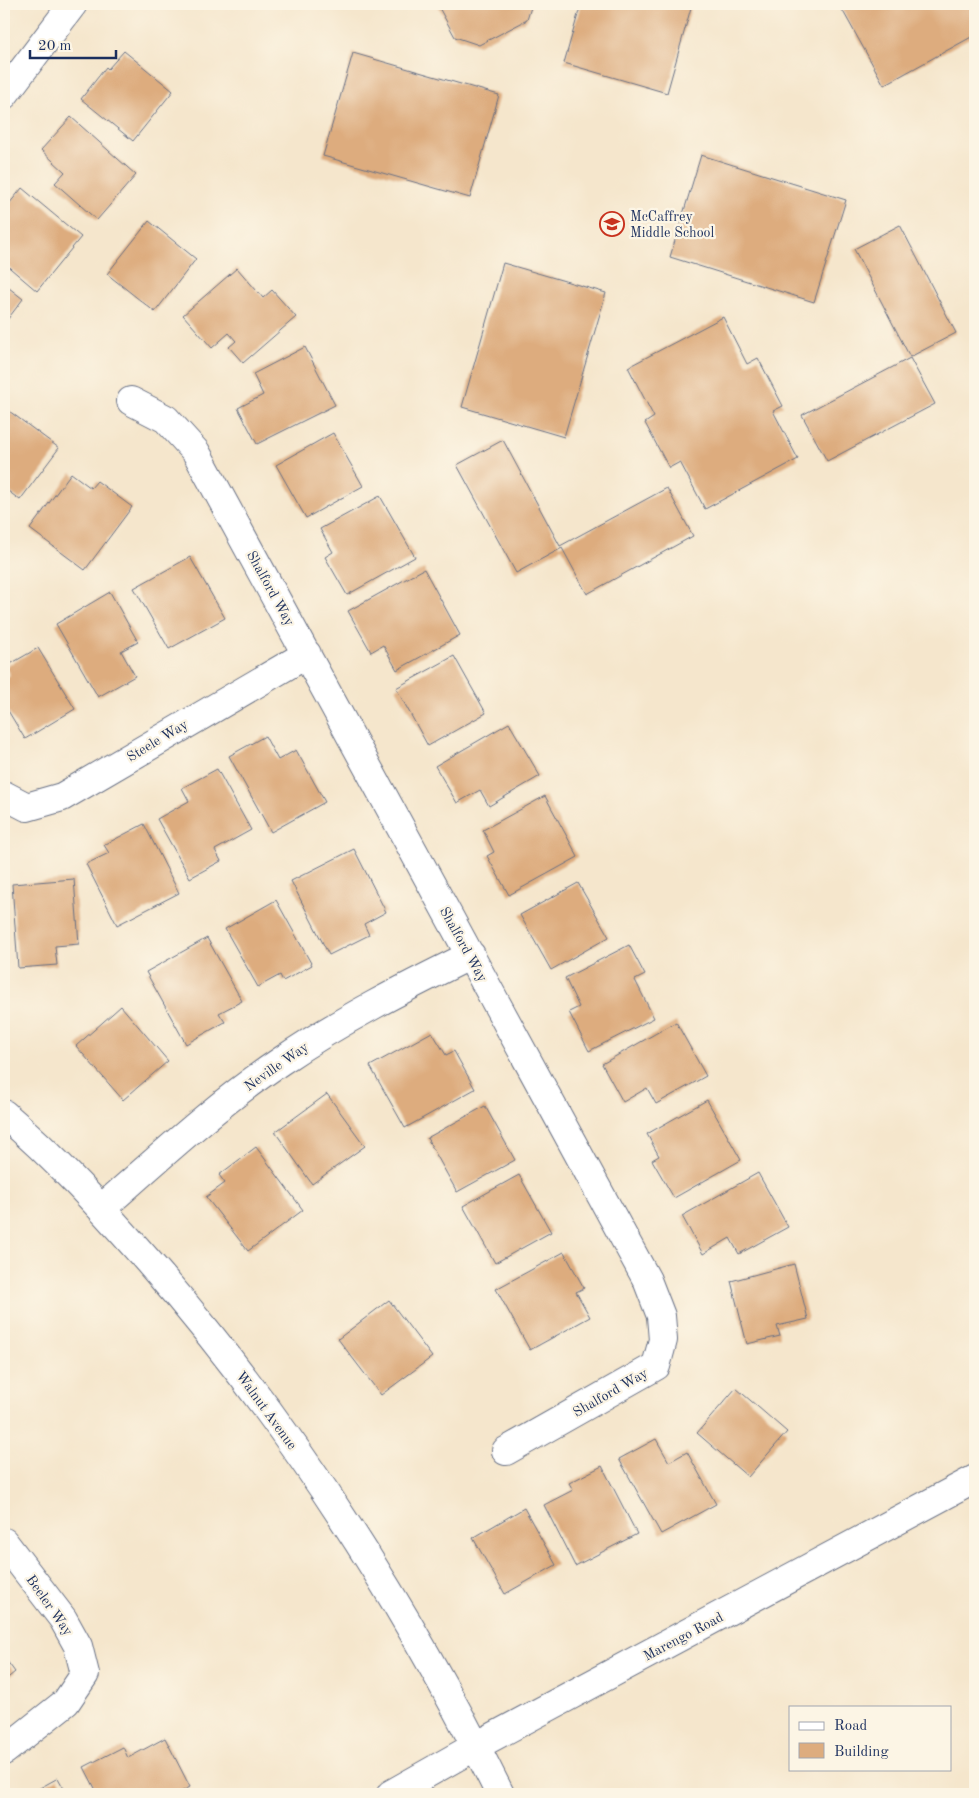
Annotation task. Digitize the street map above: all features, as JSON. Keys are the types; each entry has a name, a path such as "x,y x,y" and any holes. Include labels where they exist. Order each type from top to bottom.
{"street":[{"path":"8,77 73,4"},
{"name":"Shalford Way","path":"131,401 166,419 196,452 647,1280 661,1316 663,1340 656,1366 506,1451"},
{"name":"Steele Way","path":"4,795 27,807 62,797 307,654"},
{"name":"Neville Way","path":"102,1208 206,1116 281,1061 337,1025 471,955"},
{"name":"Walnut Avenue","path":"4,1114 102,1208 202,1322 288,1437 368,1557 476,1746 500,1794"},
{"name":"Marengo Road","path":"391,1794 476,1746 975,1479"},
{"name":"Beeler Way","path":"4,1542 63,1619 78,1646 85,1674 66,1702 4,1751"}],"building":[{"path":"437,4 532,4 527,20 479,45 455,37"},
{"path":"581,4 692,4 667,93 564,63"},
{"path":"839,4 975,4 975,35 884,85"},
{"path":"124,51 173,91 133,141 81,99 106,67 108,69"},
{"path":"353,53 499,95 470,198 323,156"},
{"path":"71,117 136,175 97,220 55,183 65,172 41,150"},
{"path":"701,155 846,200 814,302 670,257"},
{"path":"22,188 81,237 37,291 4,263 4,210"},
{"path":"149,221 196,259 155,312 107,274"},
{"path":"900,225 956,333 910,357 854,249"},
{"path":"503,263 606,293 564,437 462,407"},
{"path":"237,268 263,298 272,290 296,317 243,363 229,347 236,341 229,333 212,348 183,315"},
{"path":"4,284 23,299 4,324"},
{"path":"723,317 747,364 758,358 783,406 773,411 798,459 705,509 680,462 669,468 645,423 654,417 628,367"},
{"path":"305,347 335,405 257,444 238,408 263,395 253,374"},
{"path":"910,358 935,404 827,461 802,415"},
{"path":"9,411 59,448 20,500 4,488 4,418"},
{"path":"333,433 363,486 306,518 276,465"},
{"path":"503,440 560,546 667,488 693,536 587,594 562,548 516,573 457,465"},
{"path":"71,473 91,488 97,481 132,507 85,570 30,529"},
{"path":"380,496 415,557 347,595 325,557 333,552 320,529"},
{"path":"190,557 225,618 169,649 134,588"},
{"path":"424,569 460,635 397,670 383,645 371,652 348,611"},
{"path":"110,592 138,642 121,651 135,676 98,697 56,624"},
{"path":"38,648 75,709 25,739 4,704 4,679 10,675 5,667"},
{"path":"454,656 486,713 428,746 396,688"},
{"path":"509,723 540,776 489,806 480,790 457,803 435,766"},
{"path":"265,736 278,760 296,750 325,802 271,832 229,756"},
{"path":"217,769 251,830 215,850 221,861 190,878 157,819 189,801 182,788"},
{"path":"545,796 578,857 509,895 487,856 494,852 483,830"},
{"path":"144,824 179,893 117,925 86,864 109,853 104,845"},
{"path":"354,849 386,912 364,924 369,935 329,955 291,881"},
{"path":"74,879 79,944 55,946 57,965 18,968 12,884"},
{"path":"578,883 609,937 551,970 520,915"},
{"path":"276,900 312,965 283,981 280,975 258,987 225,929"},
{"path":"207,938 242,1001 219,1013 225,1022 186,1044 146,972"},
{"path":"629,945 645,975 635,980 654,1018 589,1051 569,1012 579,1007 565,978"},
{"path":"121,1006 168,1061 123,1100 76,1046"},
{"path":"676,1022 706,1076 656,1104 647,1088 623,1102 602,1064"},
{"path":"432,1032 446,1055 454,1051 475,1089 405,1128 370,1066"},
{"path":"327,1094 365,1146 312,1184 275,1132"},
{"path":"707,1100 741,1160 674,1198 652,1160 659,1156 647,1134"},
{"path":"485,1106 515,1160 457,1192 427,1138"},
{"path":"256,1147 303,1210 248,1251 206,1197 225,1183 219,1175"},
{"path":"758,1173 788,1227 739,1254 730,1238 703,1254 682,1216"},
{"path":"519,1175 551,1232 495,1263 463,1206"},
{"path":"564,1252 584,1288 576,1292 590,1317 530,1350 496,1289"},
{"path":"794,1264 808,1319 777,1326 780,1336 747,1344 731,1281"},
{"path":"389,1300 432,1357 381,1395 338,1339"},
{"path":"736,1388 787,1432 748,1477 697,1433"},
{"path":"656,1439 669,1462 687,1452 716,1504 661,1534 619,1459"},
{"path":"602,1466 637,1534 575,1566 544,1505 573,1490 569,1483"},
{"path":"524,1508 556,1565 505,1594 473,1538"},
{"path":"4,1657 15,1672 4,1681"},
{"path":"165,1738 190,1787 177,1794 98,1794 84,1767 123,1747 128,1758"},
{"path":"58,1778 67,1794 29,1794"}],"place":[{"name":"McCaffrey Middle School","path":"612,224"}]}
